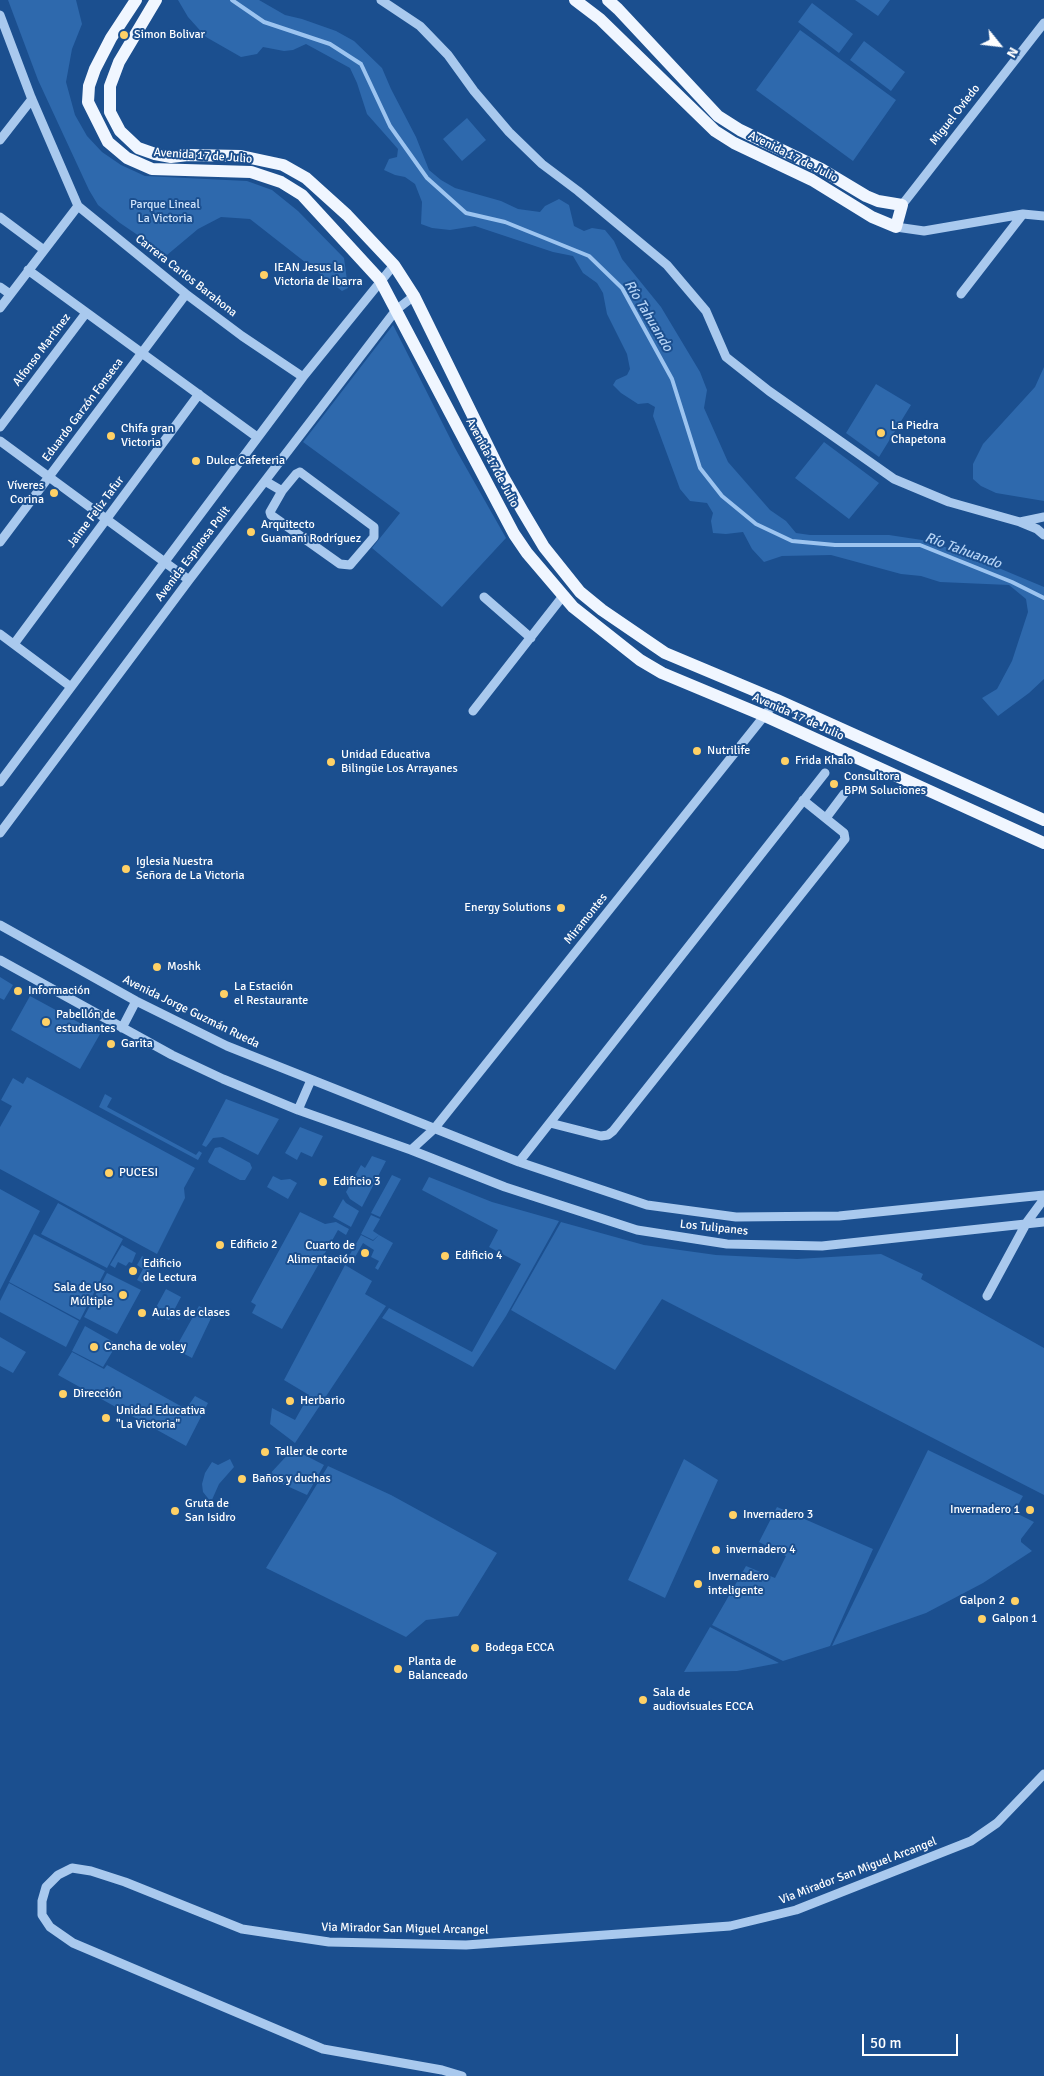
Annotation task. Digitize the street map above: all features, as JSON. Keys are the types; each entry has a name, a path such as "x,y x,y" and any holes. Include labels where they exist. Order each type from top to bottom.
{"main road":[{"name":"Avenida 17 de Julio","path":"136,0 111,38 95,69 89,86 88,102 108,142 127,158 152,169 251,172 281,182 302,195 380,280 514,534 526,553 573,607 640,660 662,673 764,716 1044,843"},
{"name":"Avenida 17 de Julio","path":"156,0 119,62 110,86 110,112 120,131 138,148 155,154 171,157 188,155 241,156 283,164 306,178 326,194 394,265 414,296 501,473 544,548 580,592 602,610 665,653 777,700 1044,820"},
{"name":"Avenida 17 de Julio","path":"574,0 600,19 715,131 734,143 812,180 872,217 896,227"},
{"name":"Avenida 17 de Julio","path":"608,0 718,116 740,130 821,169 866,196 878,201 902,205"},
{"name":"Miguel Oviedo","path":"896,227 902,205"}],"street":[{"path":"381,0 420,26 448,55 474,91 509,132 542,164 578,191 667,266 706,311 726,357 776,396 894,479 949,502 1020,522 1044,534"},
{"name":"Carrera Carlos Barahona","path":"0,15 32,99 78,206 186,294 242,336 303,377"},
{"name":"Miguel Oviedo","path":"902,205 1044,23"},
{"path":"0,140 32,99"},
{"path":"0,308 78,206"},
{"path":"961,294 1023,214"},
{"name":"Avenida 17 de Julio","path":"896,227 924,231 1023,214 1044,216"},
{"path":"0,217 44,250"},
{"name":"Avenida Espinosa Polit","path":"0,782 257,437 380,280 394,265"},
{"path":"28,270 257,437"},
{"path":"0,287 10,294"},
{"name":"Eduardo Garzón Fonseca","path":"0,542 186,294"},
{"name":"Avenida Espinosa Polit","path":"0,833 189,580 396,310 414,296"},
{"name":"Alfonso Martínez","path":"0,427 86,313"},
{"name":"Jaime Feliz Tafur","path":"14,644 199,394"},
{"path":"0,440 189,580"},
{"path":"296,474 303,474 374,527 374,536 353,563 340,564 273,518 270,512 282,491 296,474"},
{"path":"265,481 282,491"},
{"path":"1020,522 1044,517"},
{"path":"473,711 563,596"},
{"path":"484,597 530,638"},
{"path":"0,634 71,687"},
{"name":"Miramontes","path":"411,1150 434,1129 777,700"},
{"path":"519,1162 825,773"},
{"path":"826,818 844,794"},
{"path":"550,1123 601,1136 608,1135 613,1131 845,839 844,833 803,800"},
{"name":"Avenida Jorge Guzmán Rueda","path":"0,925 136,1001 227,1046 434,1129"},
{"path":"0,960 172,1055 223,1079 298,1110 411,1150"},
{"path":"122,1028 136,1001"},
{"path":"298,1110 311,1080"},
{"name":"Los Tulipanes","path":"434,1129 519,1162 647,1205 736,1217 839,1216 1044,1195"},
{"name":"Los Tulipanes","path":"411,1150 505,1187 637,1230 727,1244 822,1246 1027,1222 1044,1222"},
{"path":"987,1296 1027,1222 1044,1199"},
{"name":"Via Mirador San Miguel Arcangel","path":"462,2076 442,2070 323,2049 73,1943 50,1927 42,1915 42,1900 46,1888 58,1874 72,1868 90,1871 125,1882 242,1929 329,1942 466,1946 730,1926 796,1910 971,1841 997,1823 1044,1774"}],"green space":[{"name":"Parque Lineal La Victoria","path":"8,0 76,0 82,24 72,49 66,82 75,115 87,136 102,152 121,165 145,176 247,181 272,190 298,211 344,258 348,288 342,291 250,219 221,217 198,229 167,255 120,223 98,205 89,190 38,80"},
{"path":"178,0 259,0 285,15 336,31 354,41 382,68 416,137 429,170 441,180 455,188 501,201 518,209 540,212 545,206 559,199 569,205 574,226 584,231 592,228 605,230 614,241 622,259 661,307 700,372 707,390 704,408 728,462 770,510 786,521 796,533 810,535 889,535 922,540 958,551 1044,587 1044,679 1029,693 998,716 982,698 997,689 1012,661 1028,612 1026,599 1009,585 940,582 921,576 901,574 831,555 782,556 764,562 752,549 743,532 713,533 711,521 713,513 707,503 690,501 680,489 653,416 655,407 648,403 638,404 621,393 613,385 616,380 627,375 630,369 627,354 607,314 603,293 597,283 583,273 573,256 553,252 475,226 450,230 432,228 421,224 422,202 415,184 405,177 384,170 389,159 397,157 398,149 367,114 350,68 306,44 293,50 284,51 263,47 257,54 241,57 206,37 188,17"},
{"path":"855,0 890,0 878,16"},
{"path":"812,3 853,34 839,53 798,22"},
{"path":"800,30 896,100 853,161 756,90"},
{"path":"864,41 905,72 891,91 850,60"},
{"path":"467,118 486,140 462,161 443,139"},
{"path":"393,325 455,448 506,538 442,607 372,548 400,513 303,442"},
{"path":"1044,367 1044,501 996,493 981,486 973,479 973,464 983,444 1035,387"},
{"path":"876,384 911,405 879,457 846,433"},
{"path":"824,442 879,483 849,519 795,478"},
{"path":"0,977 13,985 4,1000 0,998"},
{"path":"30,996 100,1034 80,1069 11,1030"},
{"path":"27,1077 195,1168 184,1188 185,1198 157,1254 0,1169 0,1127 12,1106 1,1100 13,1078 23,1084"},
{"path":"105,1094 112,1098 107,1107 196,1155 199,1151 202,1153 198,1160 99,1107"},
{"path":"226,1099 279,1119 258,1155 223,1137 213,1138 206,1147 202,1145"},
{"path":"300,1127 323,1136 312,1157 301,1152 297,1160 285,1153"},
{"path":"220,1147 250,1163 252,1168 245,1180 240,1180 209,1163 208,1161 215,1148"},
{"path":"372,1156 386,1161 362,1207 350,1199 346,1192 361,1165 365,1168"},
{"path":"392,1175 401,1179 380,1217 371,1213"},
{"path":"273,1176 281,1180 290,1179 297,1183 288,1199 267,1187"},
{"path":"429,1177 492,1202 559,1221 506,1316 473,1367 382,1318 389,1308 472,1352 521,1264 489,1247 498,1230 422,1190"},
{"path":"0,1189 40,1211 0,1290"},
{"path":"343,1199 359,1211 351,1227 333,1217"},
{"path":"58,1203 123,1239 107,1268 41,1234"},
{"path":"300,1212 325,1224 336,1222 349,1229 346,1235 338,1230 282,1329 252,1313 256,1305 251,1302"},
{"path":"371,1215 380,1219 373,1231 379,1235 373,1240 361,1234"},
{"path":"561,1222 644,1245 716,1255 797,1259 881,1254 923,1274 921,1279 1044,1348 1044,1495 662,1299 615,1370 511,1310"},
{"path":"34,1234 105,1271 80,1320 9,1282"},
{"path":"361,1235 373,1241 379,1235 393,1243 378,1270 375,1268 379,1261 371,1257 374,1250 363,1243 354,1259 349,1256"},
{"path":"122,1245 136,1253 132,1263 129,1262 126,1266 118,1262 115,1268 110,1265"},
{"path":"142,1256 153,1263 143,1283 137,1280 143,1269 137,1265"},
{"path":"345,1265 372,1281 365,1294 386,1306 295,1443 270,1424 272,1408 295,1420 309,1395 284,1380"},
{"path":"107,1273 141,1290 117,1334 84,1317"},
{"path":"9,1283 79,1321 66,1347 0,1312 0,1301"},
{"path":"166,1289 181,1297 169,1320 154,1311"},
{"path":"199,1306 213,1314 192,1358 175,1349"},
{"name":"Cancha de voley","path":"85,1326 117,1344 103,1367 72,1351"},
{"path":"0,1337 26,1352 13,1373 0,1366"},
{"path":"72,1352 104,1369 107,1365 186,1409 195,1396 208,1403 186,1446 58,1375"},
{"path":"293,1449 324,1465 307,1495 267,1477"},
{"path":"928,1450 1023,1496 1014,1512 1034,1522 1021,1539 1021,1542 1032,1551 983,1583 926,1613 832,1646"},
{"path":"230,1459 234,1467 219,1484 211,1502 203,1492 202,1484 205,1473 212,1462 218,1465"},
{"path":"684,1459 718,1480 665,1598 628,1580"},
{"path":"328,1466 391,1495 497,1553 458,1616 426,1620 406,1637 266,1568"},
{"path":"777,1507 873,1549 830,1646 783,1661 712,1625 746,1566 775,1578 786,1556 759,1542"},
{"path":"710,1627 779,1663 737,1671 684,1672"}],"waterway":[{"name":"Río Tahuando","path":"232,0 264,22 330,44 361,64 390,126 427,178 466,213 505,222 589,256 622,288 672,379 700,468 722,496 756,524 792,541 835,545 920,545 1012,582 1044,598"}],"place":[{"name":"Simon Bolivar","path":"124,35"},
{"name":"IEAN Jesus la Victoria de Ibarra","path":"264,275"},
{"name":"La Piedra Chapetona","path":"881,433"},
{"name":"Chifa gran Victoria","path":"111,436"},
{"name":"Dulce Cafeteria","path":"196,461"},
{"name":"Víveres Corina","path":"54,493"},
{"name":"Arquitecto Guamaní Rodríguez","path":"251,532"},
{"name":"Nutrilife","path":"697,751"},
{"name":"Frida Khalo","path":"785,761"},
{"name":"Unidad Educativa Bilingüe Los Arrayanes","path":"331,762"},
{"name":"Consultora BPM Soluciones","path":"834,784"},
{"name":"Iglesia Nuestra Señora de La Victoria","path":"126,869"},
{"name":"Energy Solutions","path":"561,908"},
{"name":"Moshk","path":"157,967"},
{"name":"Información","path":"18,991"},
{"name":"La Estación el Restaurante","path":"224,994"},
{"name":"Pabellón de estudiantes","path":"46,1022"},
{"name":"Garita","path":"111,1044"},
{"name":"PUCESI","path":"109,1173"},
{"name":"Edificio 3","path":"323,1182"},
{"name":"Edificio 2","path":"220,1245"},
{"name":"Cuarto de Alimentación","path":"365,1253"},
{"name":"Edificio 4","path":"445,1256"},
{"name":"Edificio de Lectura","path":"133,1271"},
{"name":"Sala de Uso Múltiple","path":"123,1295"},
{"name":"Aulas de clases","path":"142,1313"},
{"name":"Cancha de voley","path":"94,1347"},
{"name":"Dirección","path":"63,1394"},
{"name":"Herbario","path":"290,1401"},
{"name":"Unidad Educativa \"La Victoria\"","path":"106,1418"},
{"name":"Taller de corte","path":"265,1452"},
{"name":"Baños y duchas","path":"242,1479"},
{"name":"Invernadero 1","path":"1030,1510"},
{"name":"Gruta de San Isidro","path":"175,1511"},
{"name":"Invernadero 3","path":"733,1515"},
{"name":"invernadero 4","path":"716,1550"},
{"name":"Invernadero inteligente","path":"698,1584"},
{"name":"Galpon 2","path":"1015,1601"},
{"name":"Galpon 1","path":"982,1619"},
{"name":"Bodega ECCA","path":"475,1648"},
{"name":"Planta de Balanceado","path":"398,1669"},
{"name":"Sala de audiovisuales ECCA","path":"643,1700"}]}
